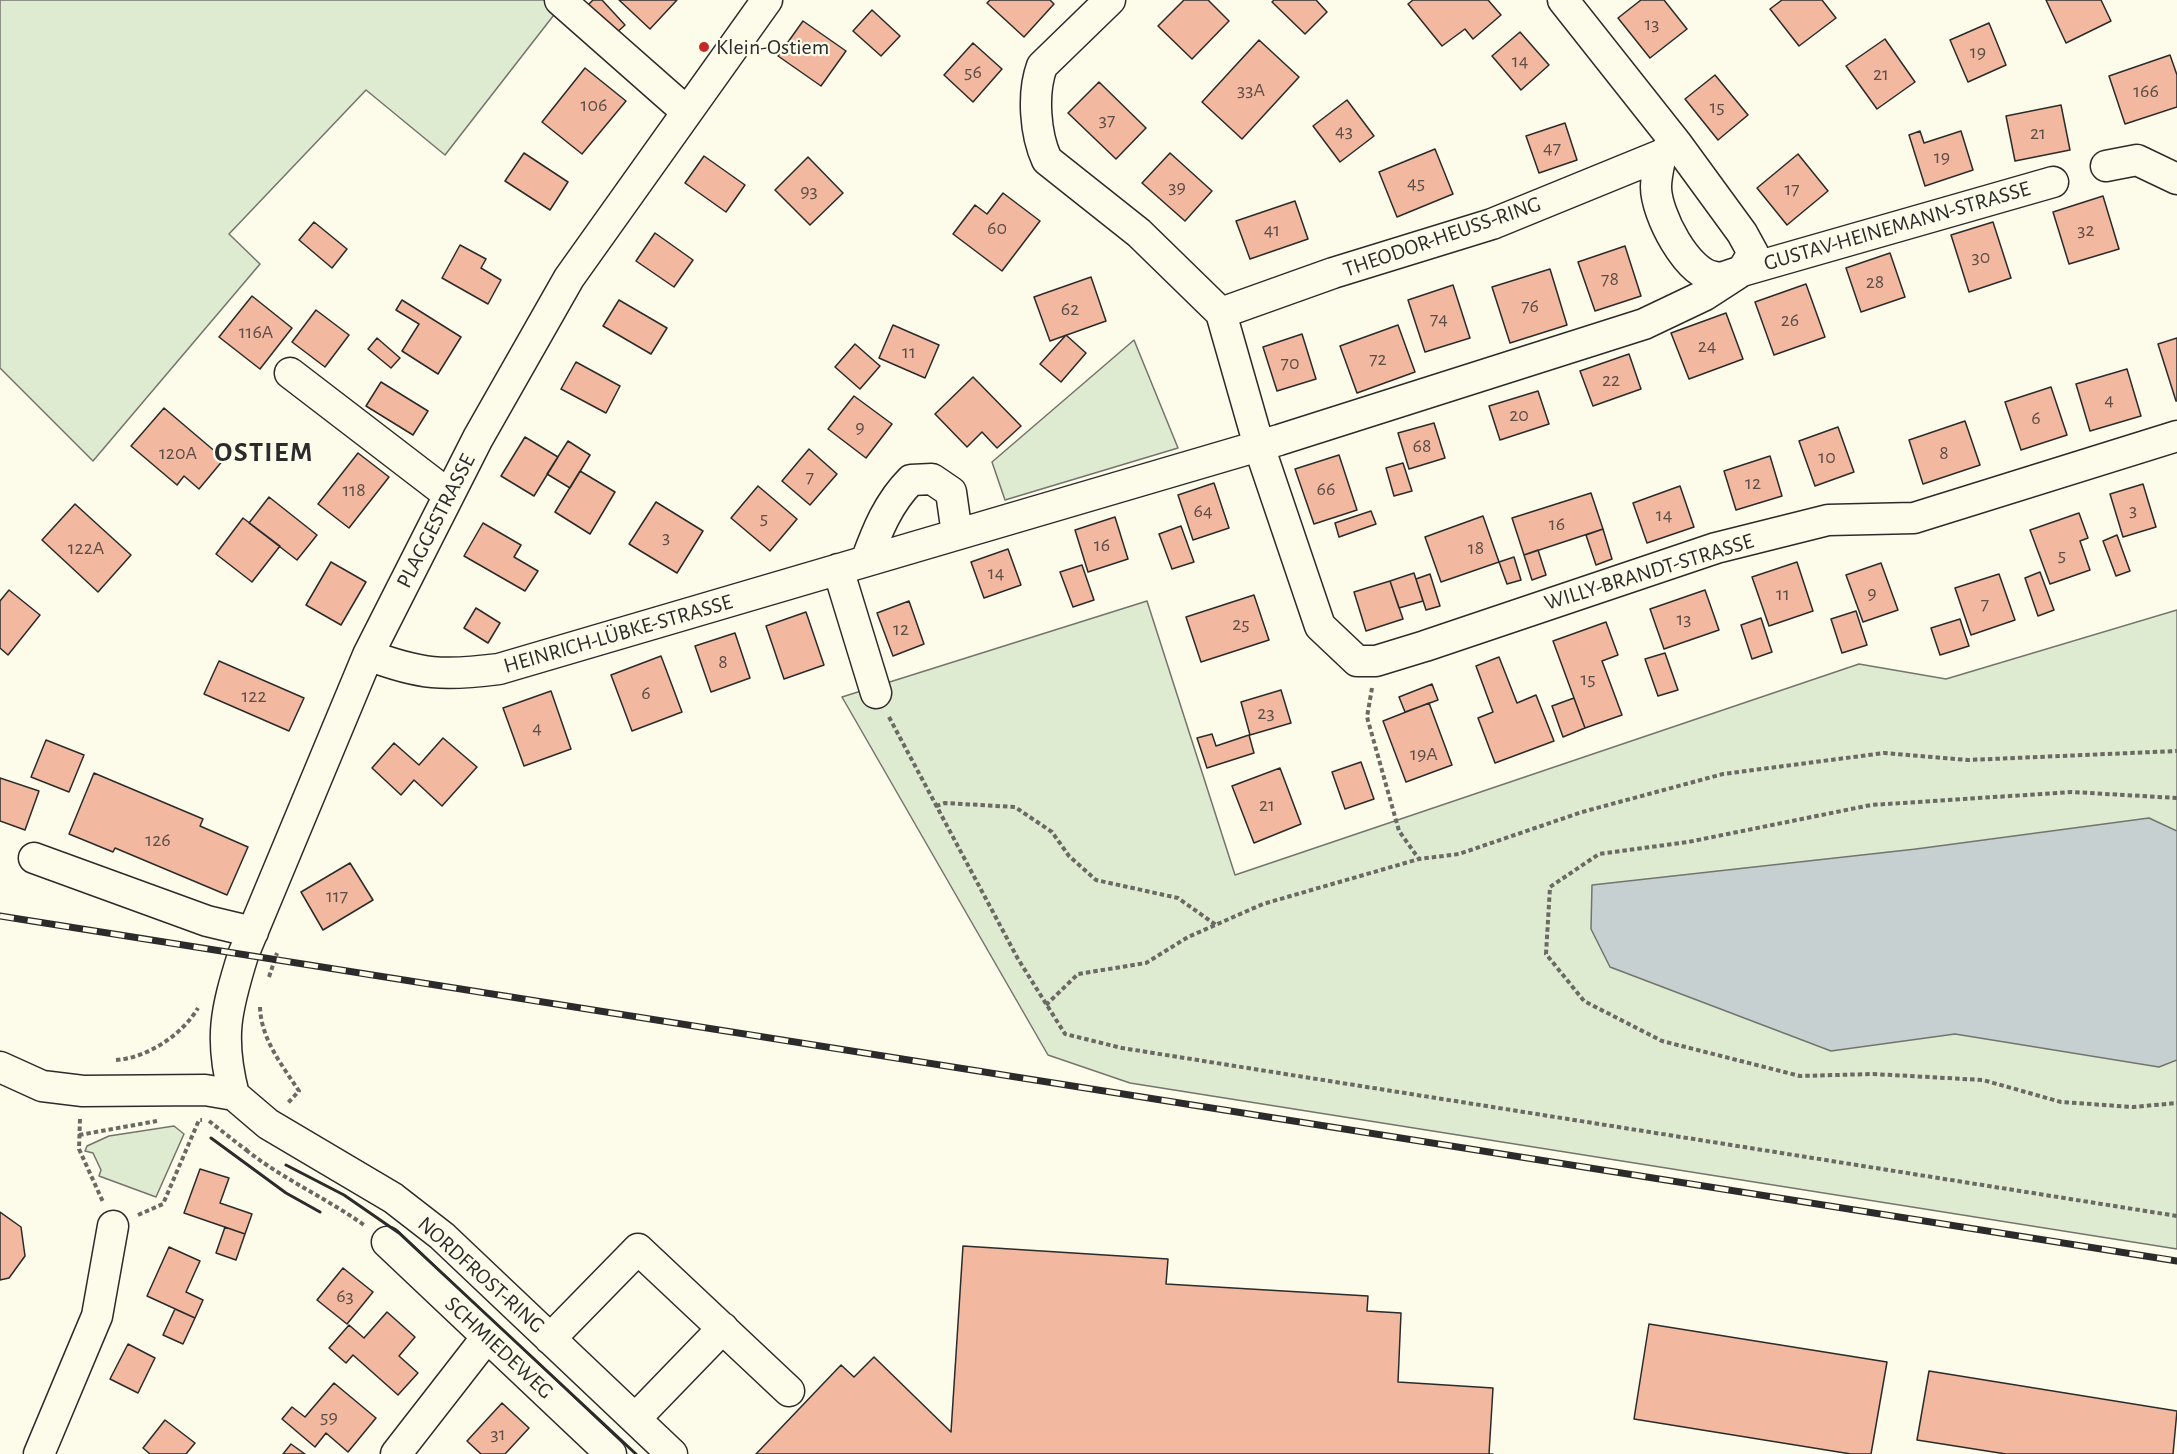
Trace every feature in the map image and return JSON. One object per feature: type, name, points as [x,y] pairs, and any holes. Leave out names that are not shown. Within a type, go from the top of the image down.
[{"type":"street","points":[[560,0],[687,112]]},
{"type":"street","name":"PLAGGESTRASSE","points":[[234,1095],[225,1061],[224,1030],[229,1000],[253,932],[368,655],[478,438],[569,278],[767,0]]},
{"type":"street","points":[[1110,0],[1042,66],[1037,81],[1039,143],[1047,160],[1139,233],[1221,313],[1258,446],[1320,626],[1357,661],[1376,661]]},
{"type":"street","name":"GUSTAV-HEINEMANN-STRASSE","points":[[1563,0],[1669,149],[1742,233],[1753,253],[1742,271]]},
{"type":"street","name":"THEODOR-HEUSS-RING","points":[[1221,313],[1333,273],[1492,224],[1669,149]]},
{"type":"street","name":"GUSTAV-HEINEMANN-STRASSE","points":[[1669,149],[1656,189],[1662,217],[1676,243],[1703,274],[1717,278],[2053,182]]},
{"type":"street","points":[[2106,166],[2137,160],[2177,179]]},
{"type":"street","points":[[1258,446],[1644,324],[1705,296],[1742,271]]},
{"type":"street","points":[[290,373],[449,495]]},
{"type":"street","name":"WILLY-BRANDT-STRASSE","points":[[1376,661],[1716,548],[1828,520],[1914,518],[2177,436]]},
{"type":"street","name":"HEINRICH-LÜBKE-STRASSE","points":[[368,655],[422,673],[460,674],[499,669],[1258,446]]},
{"type":"street","points":[[876,693],[852,565],[896,495],[911,480],[932,479],[951,492],[957,534]]},
{"type":"street","points":[[34,858],[207,921],[253,932]]},
{"type":"street","points":[[0,1067],[42,1086],[83,1091],[205,1090],[234,1095]]},
{"type":"street","name":"NORDFROST-RING","points":[[234,1095],[268,1124],[393,1198],[442,1236],[672,1454]]},
{"type":"street","points":[[39,1454],[97,1316],[113,1226]]},
{"type":"street","name":"SCHMIEDEWEG","points":[[387,1242],[611,1454]]},
{"type":"street","points":[[550,1339],[638,1249],[789,1391]]},
{"type":"street","points":[[635,1419],[723,1328]]},
{"type":"street","points":[[396,1454],[487,1337]]},
{"type":"path","points":[[1376,661],[1367,717],[1399,831],[1419,859]]},
{"type":"path","points":[[876,693],[1046,1005],[1065,1034],[1122,1048],[2177,1216]]},
{"type":"path","points":[[1046,1005],[1078,974],[1146,963],[1188,937],[1263,904],[1419,859],[1459,854],[1582,812],[1735,772],[1884,753],[1968,760],[2177,751]]},
{"type":"path","points":[[2177,798],[2072,792],[1871,805],[1758,829],[1599,855],[1550,887],[1546,954],[1584,1001],[1662,1041],[1800,1076],[1873,1074],[1983,1080],[2061,1102],[2133,1107],[2177,1102]]},
{"type":"path","points":[[936,806],[945,803],[1015,807],[1052,832],[1069,856],[1096,880],[1178,898],[1216,925]]},
{"type":"path","points":[[267,979],[280,944]]},
{"type":"path","points":[[260,997],[261,1021],[271,1047],[299,1091],[268,1124]]},
{"type":"path","points":[[106,1060],[126,1059],[167,1042],[197,1011]]},
{"type":"path","points":[[160,1120],[79,1135],[79,1149],[113,1226],[163,1204],[199,1120]]},
{"type":"path","points":[[190,1120],[212,1122]]},
{"type":"path","points":[[246,1150],[272,1170],[339,1207],[387,1242]]},
{"type":"green space","points":[[0,0],[545,0],[557,11],[445,155],[366,90],[229,234],[260,264],[93,461],[0,368]]},
{"type":"green space","points":[[1134,340],[1178,448],[1005,500],[992,462]]},
{"type":"green space","points":[[1147,601],[1235,875],[1859,664],[1946,679],[2177,610],[2177,1249],[1130,1083],[1048,1055],[842,697]]},
{"type":"green space","points":[[174,1126],[184,1134],[156,1197],[99,1176],[101,1170],[93,1153],[85,1151],[87,1146],[109,1136]]},
{"type":"shaded area","points":[[2149,818],[2177,831],[2177,1060],[2159,1067],[1955,1034],[1831,1051],[1610,967],[1591,929],[1592,885],[1916,849]]},
{"type":"building","points":[[593,0],[602,0],[625,25],[612,37],[585,8]]},
{"type":"building","points":[[619,0],[677,0],[650,29]]},
{"type":"building","points":[[990,0],[1050,0],[1054,4],[1024,37],[987,3]]},
{"type":"building","points":[[1184,0],[1208,0],[1229,21],[1192,59],[1158,26]]},
{"type":"building","points":[[1274,0],[1316,0],[1327,12],[1305,34],[1272,2]]},
{"type":"building","points":[[1413,0],[1488,0],[1501,15],[1473,39],[1465,29],[1442,46],[1408,4]]},
{"type":"building","points":[[1641,0],[1664,0],[1687,29],[1650,58],[1618,18]]},
{"type":"building","points":[[1782,0],[1822,0],[1836,18],[1799,46],[1770,9]]},
{"type":"building","points":[[2046,0],[2101,0],[2111,21],[2066,43]]},
{"type":"building","points":[[872,10],[900,36],[881,56],[853,31]]},
{"type":"building","points":[[803,21],[846,51],[821,86],[778,56]]},
{"type":"building","points":[[1989,23],[2006,65],[1968,82],[1950,40]]},
{"type":"building","points":[[1520,32],[1549,65],[1521,90],[1492,56]]},
{"type":"building","points":[[1885,39],[1915,82],[1877,109],[1846,66]]},
{"type":"building","points":[[1259,40],[1299,77],[1242,139],[1202,102]]},
{"type":"building","points":[[973,43],[1002,69],[973,102],[944,75]]},
{"type":"building","points":[[2170,55],[2177,75],[2177,107],[2125,124],[2109,76]]},
{"type":"building","points":[[585,68],[626,101],[582,154],[542,122]]},
{"type":"building","points":[[1715,75],[1748,115],[1718,140],[1685,99]]},
{"type":"building","points":[[1099,82],[1146,128],[1116,159],[1068,113]]},
{"type":"building","points":[[1347,100],[1374,136],[1340,162],[1313,126]]},
{"type":"building","points":[[2061,105],[2070,150],[2015,161],[2006,116]]},
{"type":"building","points":[[1565,123],[1577,160],[1539,173],[1526,136]]},
{"type":"building","points":[[1920,131],[1924,143],[1961,131],[1973,170],[1925,186],[1909,135]]},
{"type":"building","points":[[1435,149],[1453,194],[1397,217],[1379,172]]},
{"type":"building","points":[[524,153],[568,182],[550,210],[505,181]]},
{"type":"building","points":[[1170,153],[1212,191],[1185,221],[1142,183]]},
{"type":"building","points":[[1798,154],[1828,191],[1787,225],[1757,188]]},
{"type":"building","points":[[704,156],[745,185],[726,212],[685,183]]},
{"type":"building","points":[[808,157],[843,193],[810,225],[775,190]]},
{"type":"building","points":[[1003,193],[1040,221],[1002,271],[953,234],[975,205],[987,214]]},
{"type":"building","points":[[2103,196],[2119,249],[2069,264],[2053,212]]},
{"type":"building","points":[[1295,201],[1308,239],[1250,259],[1236,221]]},
{"type":"building","points":[[314,222],[347,249],[332,268],[299,240]]},
{"type":"building","points":[[1993,222],[2011,278],[1969,292],[1951,235]]},
{"type":"building","points":[[655,233],[693,260],[674,287],[636,261]]},
{"type":"building","points":[[460,245],[486,259],[481,268],[501,280],[488,304],[442,278]]},
{"type":"building","points":[[1625,246],[1641,296],[1595,311],[1578,262]]},
{"type":"building","points":[[1890,253],[1905,297],[1861,312],[1846,268]]},
{"type":"building","points":[[1550,269],[1567,325],[1510,343],[1492,287]]},
{"type":"building","points":[[1091,277],[1106,321],[1050,341],[1034,297]]},
{"type":"building","points":[[1806,284],[1825,337],[1774,355],[1755,302]]},
{"type":"building","points":[[1453,285],[1470,338],[1425,352],[1408,300]]},
{"type":"building","points":[[252,296],[292,328],[260,369],[219,337]]},
{"type":"building","points":[[402,300],[461,337],[438,374],[402,351],[419,324],[396,310]]},
{"type":"building","points":[[619,300],[667,328],[651,354],[603,326]]},
{"type":"building","points":[[316,310],[349,335],[325,367],[292,342]]},
{"type":"building","points":[[1726,313],[1743,359],[1689,379],[1671,333]]},
{"type":"building","points":[[893,325],[939,345],[925,378],[879,358]]},
{"type":"building","points":[[1398,325],[1415,372],[1357,393],[1340,346]]},
{"type":"building","points":[[1302,334],[1316,379],[1277,391],[1263,347]]},
{"type":"building","points":[[1066,335],[1086,353],[1061,382],[1040,364]]},
{"type":"building","points":[[377,338],[400,358],[391,368],[368,349]]},
{"type":"building","points":[[2177,338],[2177,401],[2176,401],[2158,344]]},
{"type":"building","points":[[855,344],[880,366],[860,389],[835,367]]},
{"type":"building","points":[[1629,354],[1641,389],[1593,406],[1580,371]]},
{"type":"building","points":[[576,362],[620,386],[606,413],[561,389]]},
{"type":"building","points":[[2127,369],[2141,416],[2090,431],[2076,384]]},
{"type":"building","points":[[973,377],[1021,426],[997,448],[982,432],[967,447],[935,414]]},
{"type":"building","points":[[381,382],[428,411],[413,435],[366,406]]},
{"type":"building","points":[[2051,387],[2067,435],[2021,450],[2005,402]]},
{"type":"building","points":[[1538,391],[1549,424],[1500,440],[1489,406]]},
{"type":"building","points":[[854,396],[892,424],[866,458],[828,429]]},
{"type":"building","points":[[164,408],[224,459],[199,489],[184,476],[177,485],[131,446]]},
{"type":"building","points":[[1965,421],[1980,465],[1923,484],[1909,440]]},
{"type":"building","points":[[1434,423],[1445,458],[1409,469],[1398,433]]},
{"type":"building","points":[[1838,427],[1854,472],[1815,486],[1799,441]]},
{"type":"building","points":[[525,437],[558,457],[534,496],[501,476]]},
{"type":"building","points":[[568,441],[590,455],[570,488],[547,474]]},
{"type":"building","points":[[809,449],[837,474],[810,505],[782,481]]},
{"type":"building","points":[[358,453],[389,477],[349,528],[318,504]]},
{"type":"building","points":[[1339,455],[1357,510],[1314,524],[1295,469]]},
{"type":"building","points":[[1770,456],[1782,496],[1736,510],[1724,471]]},
{"type":"building","points":[[1403,463],[1412,491],[1394,496],[1386,468]]},
{"type":"building","points":[[580,471],[615,492],[590,534],[555,512]]},
{"type":"building","points":[[1214,483],[1229,528],[1193,540],[1178,495]]},
{"type":"building","points":[[2143,484],[2156,527],[2123,537],[2110,494]]},
{"type":"building","points":[[758,486],[797,519],[770,551],[731,518]]},
{"type":"building","points":[[1680,486],[1694,527],[1647,543],[1633,503]]},
{"type":"building","points":[[1591,493],[1603,529],[1524,555],[1512,518]]},
{"type":"building","points":[[269,497],[317,535],[297,560],[249,523]]},
{"type":"building","points":[[656,502],[703,531],[677,573],[629,544]]},
{"type":"building","points":[[75,504],[131,555],[98,592],[42,540]]},
{"type":"building","points":[[1371,511],[1376,524],[1339,537],[1335,523]]},
{"type":"building","points":[[2079,513],[2088,538],[2080,541],[2090,570],[2050,584],[2030,530]]},
{"type":"building","points":[[1483,516],[1499,562],[1441,582],[1425,537]]},
{"type":"building","points":[[1115,517],[1128,559],[1088,572],[1075,530]]},
{"type":"building","points":[[243,518],[280,546],[252,582],[216,554]]},
{"type":"building","points":[[483,523],[521,545],[514,557],[538,571],[525,591],[464,556]]},
{"type":"building","points":[[1181,526],[1194,562],[1172,569],[1159,534]]},
{"type":"building","points":[[1603,529],[1612,559],[1596,565],[1586,535]]},
{"type":"building","points":[[2117,535],[2130,571],[2116,576],[2103,541]]},
{"type":"building","points":[[1008,549],[1021,585],[984,598],[971,562]]},
{"type":"building","points":[[1538,550],[1546,575],[1532,580],[1524,555]]},
{"type":"building","points":[[1514,557],[1521,580],[1507,584],[1499,562]]},
{"type":"building","points":[[331,562],[366,582],[341,625],[306,605]]},
{"type":"building","points":[[1797,562],[1813,611],[1769,626],[1752,577]]},
{"type":"building","points":[[1881,563],[1898,610],[1863,622],[1846,575]]},
{"type":"building","points":[[1082,565],[1094,600],[1073,607],[1060,572]]},
{"type":"building","points":[[2040,572],[2054,610],[2038,616],[2025,578]]},
{"type":"building","points":[[1414,573],[1423,601],[1399,608],[1390,581]]},
{"type":"building","points":[[1430,574],[1440,606],[1426,610],[1416,579]]},
{"type":"building","points":[[1999,574],[2015,620],[1971,635],[1955,588]]},
{"type":"building","points":[[1390,581],[1403,619],[1366,631],[1354,592]]},
{"type":"building","points":[[9,590],[40,615],[8,655],[0,648],[0,601]]},
{"type":"building","points":[[1705,590],[1719,630],[1664,649],[1650,609]]},
{"type":"building","points":[[1254,595],[1269,640],[1201,662],[1186,617]]},
{"type":"building","points":[[909,601],[924,644],[893,656],[877,613]]},
{"type":"building","points":[[476,608],[500,623],[488,643],[464,628]]},
{"type":"building","points":[[1856,611],[1867,645],[1842,653],[1831,619]]},
{"type":"building","points":[[806,612],[824,665],[784,679],[766,626]]},
{"type":"building","points":[[1761,618],[1772,652],[1752,659],[1741,625]]},
{"type":"building","points":[[1960,619],[1969,646],[1940,655],[1931,628]]},
{"type":"building","points":[[1606,622],[1618,655],[1602,661],[1622,715],[1585,728],[1553,641]]},
{"type":"building","points":[[735,633],[750,678],[711,692],[695,646]]},
{"type":"building","points":[[1665,653],[1678,690],[1658,696],[1645,659]]},
{"type":"building","points":[[661,656],[682,712],[632,731],[611,675]]},
{"type":"building","points":[[1499,657],[1517,703],[1536,695],[1554,741],[1495,763],[1478,718],[1493,712],[1476,666]]},
{"type":"building","points":[[219,661],[304,698],[289,731],[204,694]]},
{"type":"building","points":[[1432,684],[1438,700],[1405,712],[1399,697]]},
{"type":"building","points":[[1281,690],[1291,723],[1250,735],[1241,702]]},
{"type":"building","points":[[551,691],[571,749],[524,766],[503,708]]},
{"type":"building","points":[[1574,698],[1585,728],[1563,737],[1552,706]]},
{"type":"building","points":[[1429,703],[1452,765],[1406,782],[1383,721]]},
{"type":"building","points":[[1212,734],[1216,746],[1249,735],[1254,753],[1207,768],[1197,738]]},
{"type":"building","points":[[443,738],[477,767],[442,806],[414,780],[401,795],[372,768],[394,743],[419,765]]},
{"type":"building","points":[[46,740],[84,755],[69,792],[31,777]]},
{"type":"building","points":[[1361,762],[1374,799],[1345,809],[1332,772]]},
{"type":"building","points":[[1280,768],[1301,824],[1254,843],[1232,786]]},
{"type":"building","points":[[94,773],[203,819],[200,826],[248,847],[227,895],[115,848],[113,852],[69,834]]},
{"type":"building","points":[[0,778],[39,791],[25,830],[0,821]]},
{"type":"building","points":[[350,863],[373,900],[323,930],[301,892]]},
{"type":"building","points":[[200,1169],[229,1178],[220,1203],[252,1214],[245,1234],[184,1213]]},
{"type":"building","points":[[0,1212],[21,1227],[25,1256],[9,1278],[0,1280]]},
{"type":"building","points":[[225,1227],[245,1234],[236,1260],[216,1253]]},
{"type":"building","points":[[963,1246],[1168,1259],[1166,1284],[1368,1296],[1367,1311],[1401,1313],[1398,1382],[1493,1388],[1489,1454],[756,1454],[841,1365],[854,1377],[874,1357],[951,1432]]},
{"type":"building","points":[[169,1247],[200,1261],[186,1292],[203,1300],[195,1318],[147,1296]]},
{"type":"building","points":[[343,1268],[373,1292],[347,1324],[317,1300]]},
{"type":"building","points":[[175,1309],[195,1318],[183,1344],[163,1335]]},
{"type":"building","points":[[387,1312],[415,1337],[399,1356],[418,1373],[398,1395],[353,1355],[346,1363],[329,1348],[349,1325],[364,1338]]},
{"type":"building","points":[[1649,1324],[1887,1362],[1871,1454],[1851,1454],[1634,1419]]},
{"type":"building","points":[[128,1344],[155,1358],[138,1393],[110,1379]]},
{"type":"building","points":[[1929,1371],[2177,1411],[2173,1454],[2006,1454],[1917,1440]]},
{"type":"building","points":[[334,1383],[376,1418],[348,1452],[326,1433],[315,1447],[282,1419],[292,1407],[305,1417]]},
{"type":"building","points":[[502,1403],[529,1428],[505,1454],[481,1454],[467,1441]]},
{"type":"building","points":[[165,1420],[195,1443],[186,1454],[150,1454],[143,1448]]},
{"type":"building","points":[[291,1444],[305,1454],[283,1454]]},
{"type":"railway","points":[[0,916],[2177,1261]]},
{"type":"wall","points":[[211,1138],[286,1193],[320,1212]]},
{"type":"wall","points":[[286,1165],[344,1195],[399,1233],[636,1454]]},
{"type":"place","name":"Klein-Ostiem","points":[[704,47]]},
{"type":"district","name":"OSTIEM","points":[[264,453]]}]
